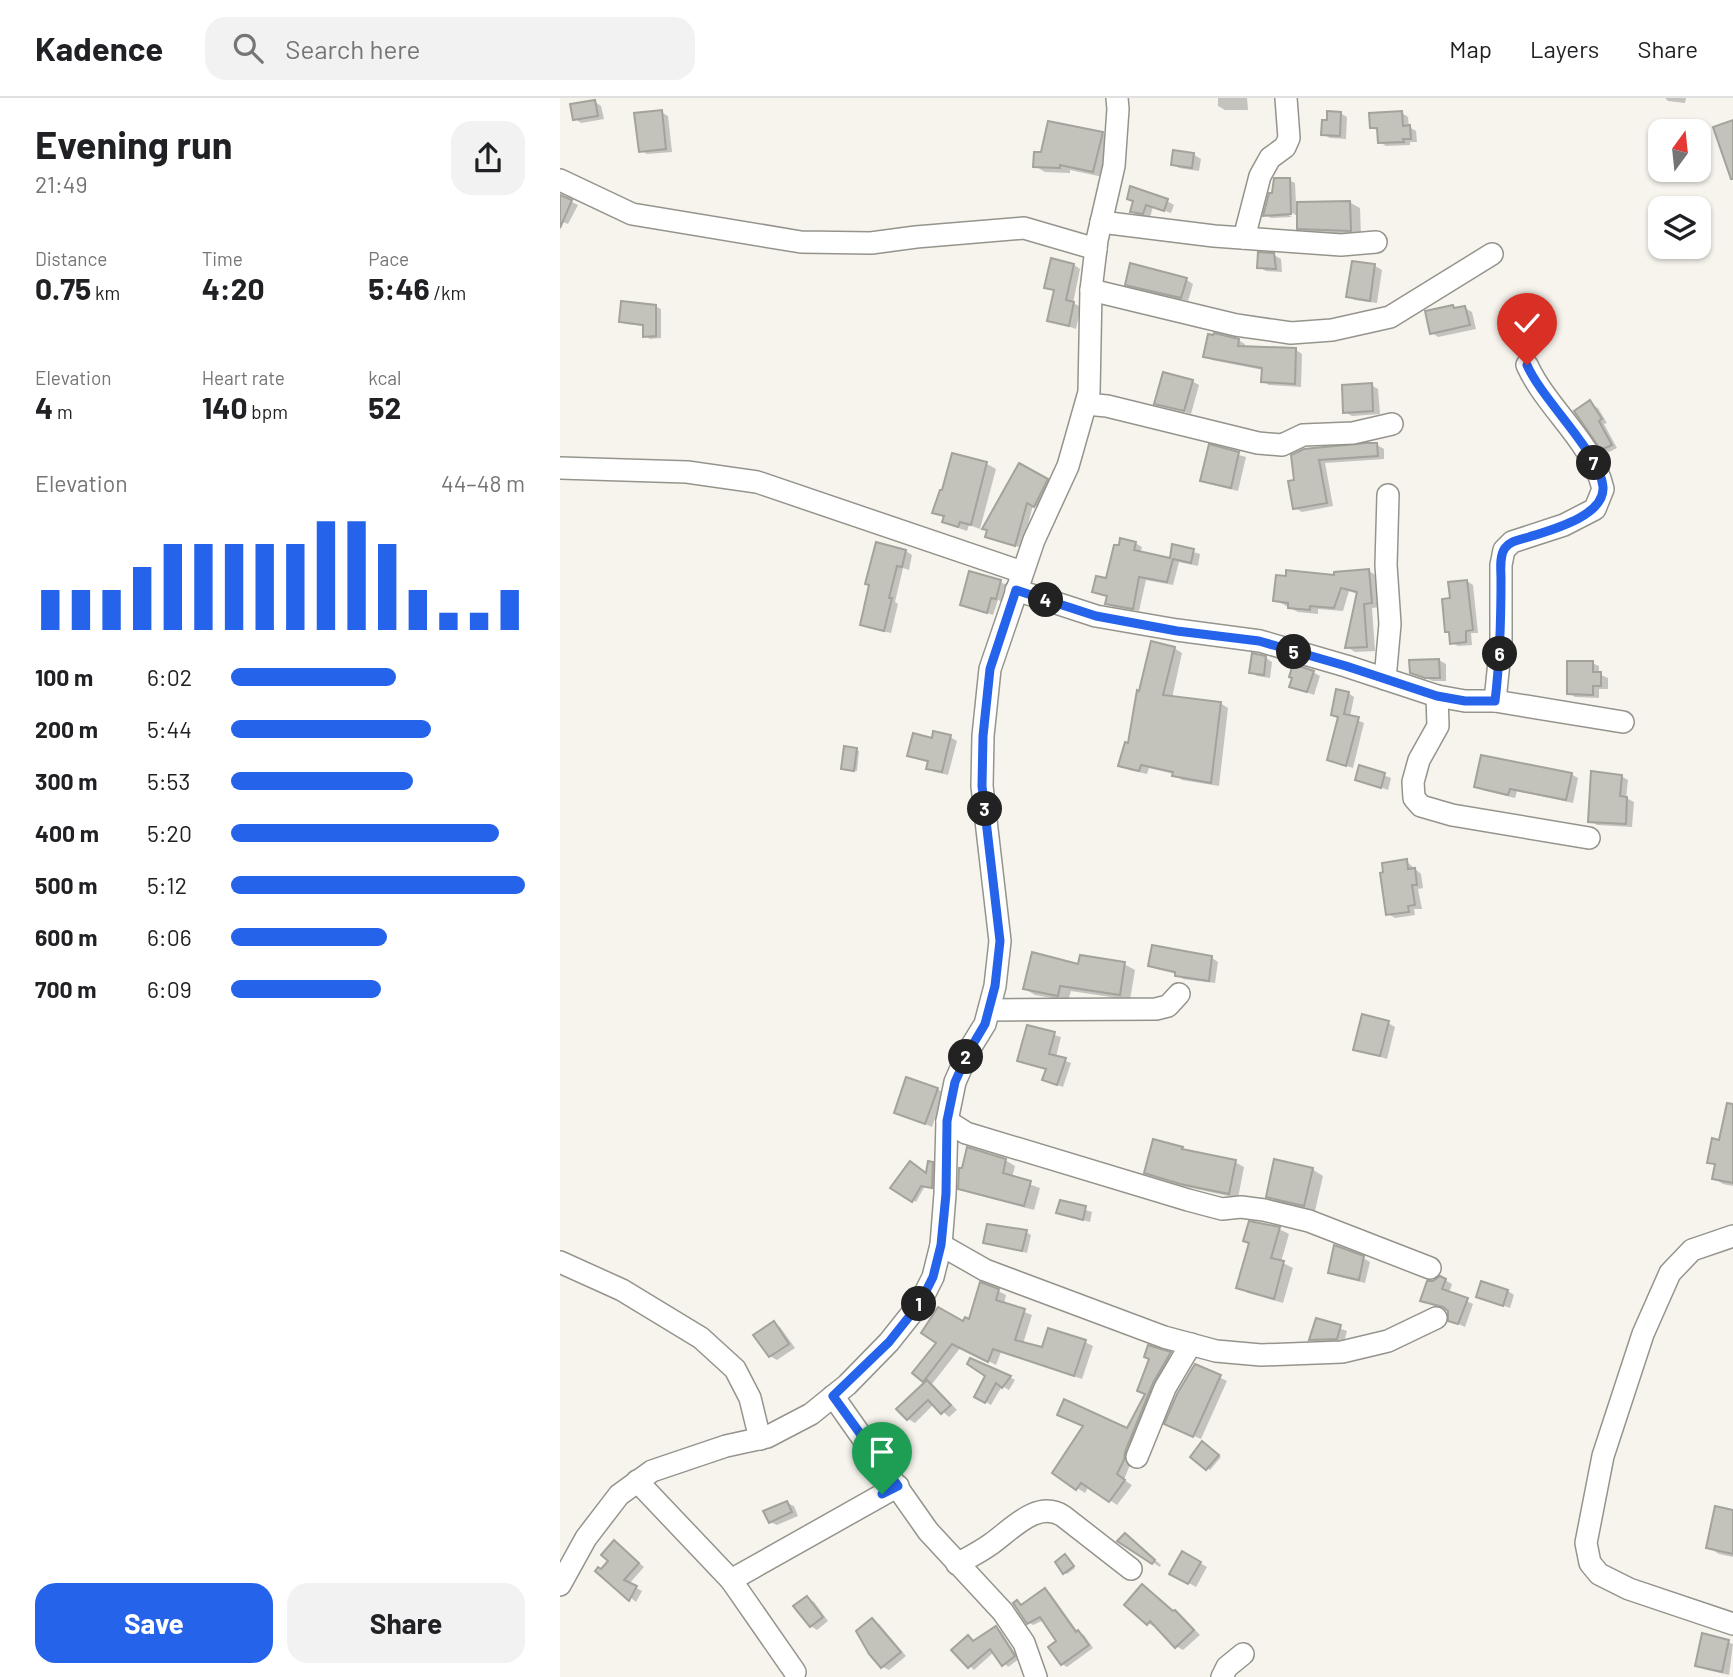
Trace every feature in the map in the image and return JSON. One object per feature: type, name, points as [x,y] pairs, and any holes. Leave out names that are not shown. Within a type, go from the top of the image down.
[{"type":"street","points":[[560,1585],[586,1538],[619,1495],[652,1471],[726,1446],[767,1437],[811,1414],[889,1342],[920,1303],[933,1277],[941,1245],[946,1194],[947,1121],[955,1082],[985,1024],[995,986],[1000,941],[982,786],[983,736],[990,669],[1034,540],[1068,466],[1089,392],[1091,290],[1096,248],[1114,166],[1117,98]]},
{"type":"street","points":[[1244,238],[1260,176],[1270,158],[1285,147],[1289,138],[1286,98]]},
{"type":"street","points":[[560,180],[632,214],[801,242],[871,243],[1024,228],[1096,248]]},
{"type":"street","points":[[1101,222],[1244,238],[1341,245],[1376,242]]},
{"type":"street","points":[[1091,290],[1236,325],[1290,333],[1332,330],[1390,317],[1492,254]]},
{"type":"street","points":[[1495,701],[1501,642],[1500,565],[1504,550],[1512,541],[1564,525],[1587,513],[1598,503],[1603,489],[1593,461],[1534,381],[1527,365]]},
{"type":"street","points":[[1086,404],[1107,406],[1258,443],[1282,445],[1303,435],[1353,433],[1392,424]]},
{"type":"street","points":[[560,468],[687,472],[758,482],[1019,581],[1096,616],[1177,631],[1259,641],[1437,696],[1465,701],[1495,701],[1623,722]]},
{"type":"street","points":[[1385,679],[1390,624],[1386,565],[1388,495]]},
{"type":"street","points":[[1437,696],[1438,726],[1419,760],[1413,782],[1414,798],[1421,806],[1452,815],[1589,838]]},
{"type":"street","points":[[989,1010],[1156,1009],[1168,1006],[1179,994]]},
{"type":"street","points":[[947,1121],[966,1133],[1188,1200],[1222,1209],[1241,1207],[1264,1210],[1309,1221],[1430,1268]]},
{"type":"street","points":[[1733,1236],[1692,1250],[1670,1273],[1643,1334],[1603,1456],[1586,1543],[1590,1563],[1599,1574],[1629,1589],[1733,1624]]},
{"type":"street","points":[[941,1245],[985,1270],[1164,1337],[1216,1350],[1261,1356],[1342,1352],[1388,1341],[1436,1318]]},
{"type":"street","points":[[560,1262],[622,1290],[701,1338],[735,1368],[750,1398],[760,1439]]},
{"type":"street","points":[[1137,1457],[1165,1388],[1191,1344]]},
{"type":"street","points":[[833,1396],[928,1531],[1003,1612],[1024,1643],[1037,1677]]},
{"type":"street","points":[[637,1481],[731,1580],[795,1672]]},
{"type":"street","points":[[731,1580],[898,1486]]},
{"type":"street","points":[[957,1564],[1026,1518],[1044,1511],[1063,1516],[1130,1569]]},
{"type":"street","points":[[1222,1677],[1227,1667],[1243,1654]]},
{"type":"building","points":[[595,100],[598,116],[573,120],[570,104]]},
{"type":"building","points":[[662,110],[666,149],[639,152],[634,113]]},
{"type":"building","points":[[1327,111],[1341,112],[1340,136],[1321,135],[1322,120],[1327,120]]},
{"type":"building","points":[[1402,111],[1403,126],[1410,125],[1411,139],[1403,139],[1404,142],[1378,143],[1377,128],[1370,128],[1369,113]]},
{"type":"building","points":[[1733,120],[1733,179],[1731,179],[1713,127]]},
{"type":"building","points":[[1048,121],[1103,132],[1093,172],[1060,165],[1060,168],[1033,167],[1034,152],[1041,152]]},
{"type":"building","points":[[1173,150],[1194,153],[1192,168],[1171,165]]},
{"type":"building","points":[[1274,178],[1290,178],[1291,214],[1263,216],[1269,193],[1272,193]]},
{"type":"building","points":[[1130,186],[1168,199],[1164,211],[1146,205],[1143,214],[1130,212],[1133,201],[1127,199]]},
{"type":"building","points":[[560,195],[572,200],[560,228]]},
{"type":"building","points":[[1350,201],[1351,231],[1297,229],[1297,202]]},
{"type":"building","points":[[1258,252],[1274,253],[1276,269],[1257,268]]},
{"type":"building","points":[[1051,258],[1074,264],[1066,300],[1074,302],[1069,326],[1047,321],[1054,290],[1044,288]]},
{"type":"building","points":[[1352,261],[1375,264],[1370,301],[1346,297]]},
{"type":"building","points":[[1130,263],[1187,278],[1181,298],[1125,285]]},
{"type":"building","points":[[621,301],[656,305],[656,336],[643,337],[643,325],[619,322]]},
{"type":"building","points":[[1453,305],[1454,308],[1465,306],[1470,325],[1430,334],[1425,311]]},
{"type":"building","points":[[1208,334],[1239,339],[1238,346],[1296,348],[1295,384],[1261,382],[1262,368],[1203,357]]},
{"type":"building","points":[[1163,372],[1193,380],[1184,411],[1154,404]]},
{"type":"building","points":[[1372,383],[1373,411],[1343,413],[1342,385]]},
{"type":"building","points":[[1590,400],[1602,419],[1599,421],[1612,445],[1601,450],[1574,411]]},
{"type":"building","points":[[1377,443],[1378,456],[1319,460],[1327,503],[1293,509],[1288,481],[1294,480],[1291,455],[1304,449]]},
{"type":"building","points":[[1209,444],[1239,452],[1231,488],[1200,481]]},
{"type":"building","points":[[952,453],[987,462],[971,525],[960,522],[958,527],[942,522],[944,516],[932,513],[942,490]]},
{"type":"building","points":[[1019,463],[1048,479],[1034,507],[1027,503],[1015,546],[985,537],[987,530],[982,529]]},
{"type":"building","points":[[1120,538],[1136,542],[1134,550],[1170,558],[1172,544],[1194,549],[1191,563],[1173,559],[1167,582],[1139,577],[1133,609],[1105,604],[1107,596],[1092,592],[1096,576],[1106,578],[1114,545],[1119,545]]},
{"type":"building","points":[[876,542],[906,550],[902,567],[897,566],[884,631],[860,625],[869,585],[865,584]]},
{"type":"building","points":[[1369,569],[1372,603],[1364,604],[1367,647],[1345,648],[1357,592],[1341,588],[1334,608],[1288,608],[1288,603],[1273,601],[1276,575],[1286,576],[1286,570],[1334,575],[1334,572]]},
{"type":"building","points":[[969,571],[1001,580],[996,599],[991,598],[987,613],[960,605]]},
{"type":"building","points":[[1467,580],[1473,630],[1466,631],[1466,642],[1450,644],[1449,632],[1445,632],[1442,599],[1450,598],[1448,582]]},
{"type":"building","points":[[1151,641],[1175,647],[1163,695],[1221,702],[1211,783],[1172,776],[1173,772],[1141,765],[1139,771],[1118,766],[1125,742],[1128,743],[1137,690],[1139,691]]},
{"type":"building","points":[[1252,653],[1266,656],[1264,675],[1249,673]]},
{"type":"building","points":[[1439,659],[1440,678],[1425,678],[1410,673],[1409,660]]},
{"type":"building","points":[[1567,661],[1593,661],[1593,672],[1601,672],[1601,686],[1593,686],[1593,695],[1567,694]]},
{"type":"building","points":[[1293,664],[1314,671],[1307,692],[1289,687]]},
{"type":"building","points":[[1336,689],[1349,692],[1344,714],[1359,717],[1346,766],[1327,760],[1338,717],[1331,715]]},
{"type":"building","points":[[933,731],[951,735],[942,772],[926,769],[928,761],[907,756],[913,733],[932,738]]},
{"type":"building","points":[[844,746],[857,748],[854,771],[841,769]]},
{"type":"building","points":[[1481,755],[1572,773],[1566,800],[1510,789],[1508,795],[1474,787]]},
{"type":"building","points":[[1359,765],[1385,773],[1381,788],[1355,780]]},
{"type":"building","points":[[1591,771],[1622,775],[1620,796],[1627,797],[1626,824],[1588,822]]},
{"type":"building","points":[[1407,859],[1408,869],[1415,868],[1417,885],[1412,885],[1415,905],[1408,906],[1409,912],[1386,915],[1380,873],[1383,872],[1382,863]]},
{"type":"building","points":[[1152,945],[1212,956],[1209,981],[1175,976],[1175,972],[1148,966]]},
{"type":"building","points":[[1032,952],[1078,964],[1080,955],[1125,962],[1120,995],[1060,986],[1058,996],[1023,989]]},
{"type":"building","points":[[1362,1014],[1389,1021],[1380,1056],[1353,1050]]},
{"type":"building","points":[[1027,1025],[1055,1032],[1049,1054],[1066,1058],[1057,1085],[1042,1080],[1046,1069],[1017,1061]]},
{"type":"building","points":[[906,1077],[938,1088],[925,1124],[894,1113]]},
{"type":"building","points":[[1727,1103],[1733,1104],[1733,1183],[1712,1179],[1715,1164],[1707,1163],[1712,1138],[1719,1140]]},
{"type":"building","points":[[1153,1139],[1183,1147],[1182,1149],[1236,1160],[1229,1194],[1144,1173]]},
{"type":"building","points":[[967,1147],[1006,1159],[1003,1173],[1031,1181],[1024,1206],[958,1189],[959,1168],[962,1168]]},
{"type":"building","points":[[1274,1159],[1313,1168],[1304,1206],[1266,1197]]},
{"type":"building","points":[[910,1161],[926,1173],[928,1161],[933,1162],[932,1188],[921,1186],[912,1202],[890,1188]]},
{"type":"building","points":[[1060,1200],[1086,1206],[1083,1220],[1056,1213]]},
{"type":"building","points":[[1249,1221],[1280,1227],[1271,1258],[1284,1261],[1274,1299],[1236,1288],[1249,1243],[1243,1241]]},
{"type":"building","points":[[987,1224],[1027,1230],[1022,1251],[983,1243]]},
{"type":"building","points":[[1334,1245],[1364,1256],[1359,1280],[1328,1273]]},
{"type":"building","points":[[1440,1276],[1446,1279],[1442,1289],[1468,1298],[1458,1324],[1448,1321],[1448,1311],[1443,1307],[1420,1301],[1427,1281],[1433,1281]]},
{"type":"building","points":[[1481,1281],[1508,1290],[1503,1306],[1476,1297]]},
{"type":"building","points":[[980,1282],[999,1289],[996,1300],[1025,1309],[1015,1340],[1042,1347],[1048,1328],[1086,1340],[1074,1376],[993,1349],[988,1362],[952,1344],[923,1382],[912,1373],[936,1343],[921,1333],[938,1307],[963,1321],[965,1317],[969,1319]]},
{"type":"building","points":[[1316,1318],[1341,1325],[1337,1339],[1309,1340]]},
{"type":"building","points":[[774,1321],[789,1344],[769,1357],[753,1335]]},
{"type":"building","points":[[1148,1345],[1171,1352],[1153,1383],[1117,1474],[1125,1480],[1109,1502],[1081,1483],[1076,1490],[1052,1473],[1083,1426],[1057,1415],[1064,1399],[1127,1428],[1145,1394],[1137,1391],[1149,1359],[1144,1357]]},
{"type":"building","points":[[970,1358],[1011,1376],[1002,1388],[996,1383],[985,1403],[974,1397],[985,1376],[967,1364]]},
{"type":"building","points":[[1195,1364],[1221,1375],[1193,1437],[1164,1424],[1177,1394]]},
{"type":"building","points":[[927,1380],[951,1405],[941,1414],[928,1400],[907,1420],[896,1409]]},
{"type":"building","points":[[1202,1441],[1219,1455],[1206,1470],[1190,1457]]},
{"type":"building","points":[[787,1501],[792,1512],[769,1523],[763,1511]]},
{"type":"building","points":[[1715,1506],[1733,1510],[1733,1554],[1706,1548]]},
{"type":"building","points":[[1125,1533],[1155,1560],[1152,1564],[1117,1541]]},
{"type":"building","points":[[614,1540],[639,1563],[624,1580],[637,1586],[629,1601],[595,1571],[608,1561],[601,1555]]},
{"type":"building","points":[[1182,1551],[1201,1562],[1188,1584],[1169,1574]]},
{"type":"building","points":[[1065,1554],[1074,1566],[1063,1574],[1055,1562]]},
{"type":"building","points":[[1142,1584],[1175,1610],[1194,1630],[1175,1648],[1150,1621],[1147,1625],[1124,1605]]},
{"type":"building","points":[[1045,1588],[1076,1632],[1078,1630],[1089,1645],[1061,1665],[1048,1647],[1056,1641],[1040,1617],[1027,1624],[1013,1603],[1017,1600],[1021,1605]]},
{"type":"building","points":[[807,1596],[823,1617],[810,1627],[793,1606]]},
{"type":"building","points":[[872,1618],[901,1652],[881,1668],[869,1654],[856,1631]]},
{"type":"building","points":[[996,1626],[1015,1656],[1002,1666],[990,1649],[968,1668],[951,1650],[968,1635],[973,1641]]},
{"type":"building","points":[[1702,1633],[1729,1640],[1722,1672],[1695,1666]]},
{"type":"route","points":[[882,1494],[898,1486],[833,1396],[889,1342],[920,1303],[933,1277],[941,1245],[946,1194],[947,1121],[955,1082],[985,1024],[995,986],[1000,941],[982,786],[983,736],[990,669],[1016,590],[1096,616],[1177,631],[1259,641],[1437,696],[1465,701],[1495,701],[1502,622],[1500,565],[1504,550],[1512,541],[1564,525],[1595,509],[1603,489],[1593,461],[1534,381],[1527,365]]}]
